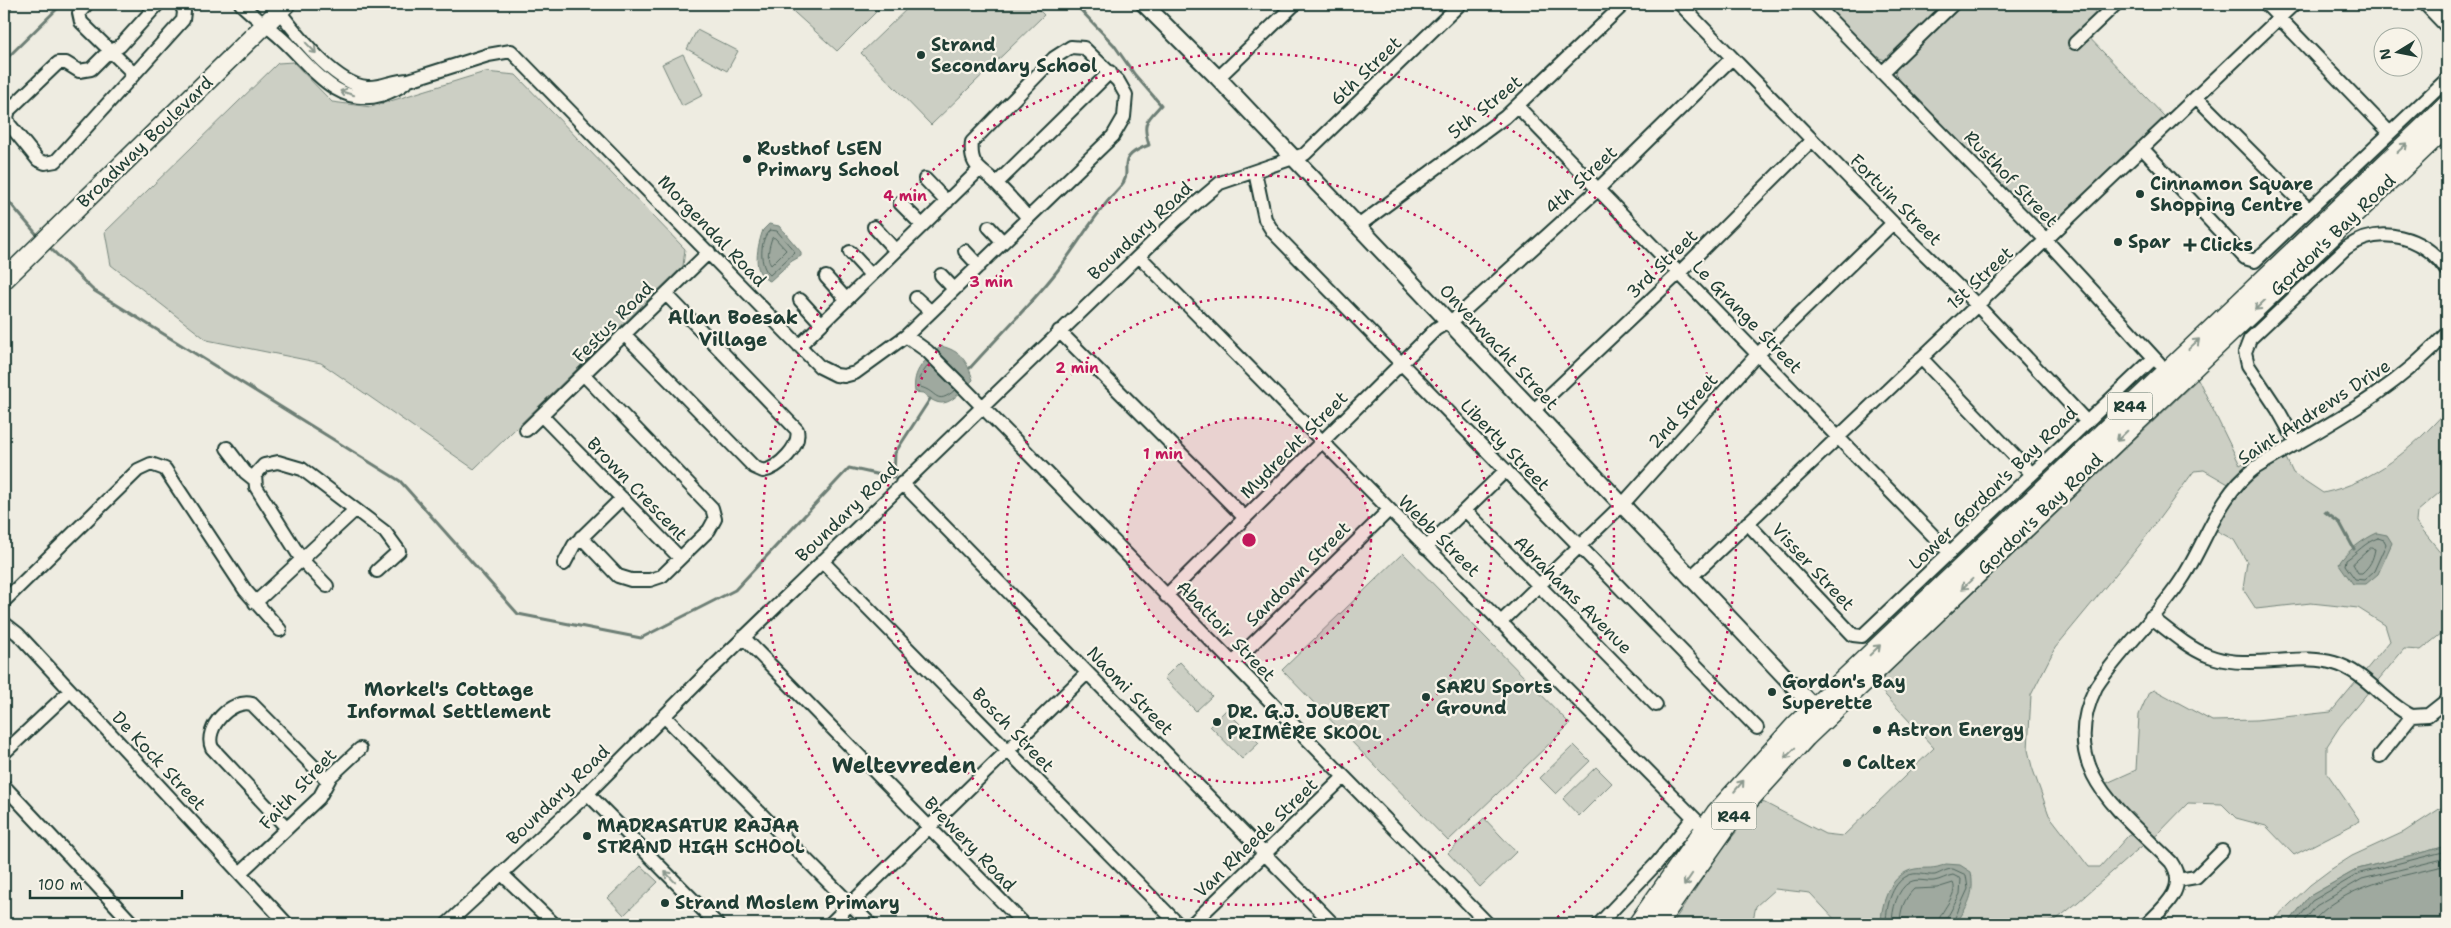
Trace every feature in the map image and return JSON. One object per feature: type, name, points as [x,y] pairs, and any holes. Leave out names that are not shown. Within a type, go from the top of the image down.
[{"type":"main road","name":"Broadway Boulevard","points":[[4,280],[265,26],[279,6]]},
{"type":"main road","name":"Gordon's Bay Road","points":[[1638,924],[1704,829],[1759,763],[1819,713],[1940,598],[2166,371],[2447,105]]},
{"type":"main road","name":"Gordon's Bay Road","points":[[2166,371],[2447,126]]},
{"type":"main road","name":"Gordon's Bay Road","points":[[1658,924],[1704,829],[1764,781],[1819,713]]},
{"type":"street","points":[[158,4],[120,46],[87,71],[79,71],[66,63],[58,63],[9,110],[7,117],[9,124],[38,160],[45,163],[56,161],[183,20],[184,12],[181,4]]},
{"type":"street","name":"Morgendal Road","points":[[241,4],[282,39],[324,81],[340,92],[354,96],[376,96],[400,88],[409,80]]},
{"type":"street","name":"Onverwacht Street","points":[[1144,4],[1218,78],[1819,713]]},
{"type":"street","points":[[1218,78],[1295,4]]},
{"type":"street","name":"6th Street","points":[[1293,158],[1305,154],[1460,4]]},
{"type":"street","name":"5th Street","points":[[1358,226],[1518,107],[1624,4]]},
{"type":"street","name":"Fortuin Street","points":[[1680,4],[1893,223],[1977,305],[2087,422]]},
{"type":"street","name":"Rusthof Street","points":[[1815,4],[2046,240],[2166,371]]},
{"type":"street","points":[[1882,72],[1953,4]]},
{"type":"street","points":[[2075,43],[2116,4]]},
{"type":"street","points":[[2266,4],[2390,133]]},
{"type":"street","name":"1st Street","points":[[1691,577],[2294,4]]},
{"type":"street","points":[[2425,4],[2447,27]]},
{"type":"street","points":[[84,5],[79,13],[81,22],[134,74]]},
{"type":"street","name":"Morgendal Road","points":[[279,6],[318,55],[347,81],[368,87],[409,80],[488,55],[511,51],[799,346],[828,372],[844,376],[864,368],[906,336],[1113,136],[1121,125],[1126,111],[1126,95],[1123,87],[1084,48],[1071,47],[1063,51],[974,137],[971,156],[979,170]]},
{"type":"street","name":"4th Street","points":[[1448,322],[1458,316],[1598,189],[1732,58]]},
{"type":"street","points":[[997,183],[1110,72]]},
{"type":"street","points":[[2142,148],[2245,258],[2252,261],[2259,258],[2447,79]]},
{"type":"street","points":[[2196,97],[2309,210]]},
{"type":"street","name":"Le Grange Street","points":[[1518,107],[1839,436],[1950,553]]},
{"type":"street","name":"3rd Street","points":[[1534,411],[1679,272],[1812,140]]},
{"type":"street","name":"Boundary Road","points":[[447,924],[588,793],[743,637],[1059,331],[1209,190],[1232,177],[1255,172],[1293,158]]},
{"type":"street","points":[[799,346],[979,170],[997,183],[1028,218]]},
{"type":"street","name":"Liberty Street","points":[[1255,172],[1265,220],[1273,232],[1757,728]]},
{"type":"street","points":[[925,179],[947,202]]},
{"type":"street","points":[[900,203],[922,226]]},
{"type":"street","name":"2nd Street","points":[[1500,623],[1622,505],[1759,354],[1893,223]]},
{"type":"street","points":[[989,227],[1003,242]]},
{"type":"street","points":[[874,228],[896,251]]},
{"type":"street","points":[[2297,444],[2278,410],[2248,365],[2245,352],[2250,339],[2346,248],[2361,239],[2384,234],[2405,238],[2426,249],[2447,270]]},
{"type":"street","points":[[965,251],[979,266]]},
{"type":"street","name":"Festus Road","points":[[526,430],[709,252]]},
{"type":"street","points":[[850,252],[872,274]]},
{"type":"street","name":"Webb Street","points":[[1139,256],[1704,829]]},
{"type":"street","points":[[940,275],[954,289]]},
{"type":"street","points":[[826,277],[846,299]]},
{"type":"street","points":[[625,335],[754,467],[763,471],[774,467],[794,446],[798,435],[797,430],[666,294]]},
{"type":"street","points":[[916,298],[931,312]]},
{"type":"street","points":[[800,300],[821,323]]},
{"type":"street","name":"Mydrecht Street","points":[[1166,596],[1401,364],[1436,330],[1448,322]]},
{"type":"street","points":[[1059,331],[1245,518]]},
{"type":"street","name":"Saint Andrews Drive","points":[[2178,880],[2171,862],[2105,796],[2098,787],[2089,766],[2084,742],[2087,710],[2096,687],[2182,579],[2234,488],[2255,468],[2356,410],[2387,388],[2447,333]]},
{"type":"street","points":[[906,336],[930,354],[981,406]]},
{"type":"street","points":[[1921,358],[2032,474]]},
{"type":"street","name":"Lower Gordon's Bay Road","points":[[1853,635],[1859,637],[1865,634],[2087,422],[2166,371]]},
{"type":"street","name":"Brown Crescent","points":[[542,416],[680,558],[713,525],[715,513],[584,375]]},
{"type":"street","name":"Abattoir Street","points":[[981,406],[1488,924]]},
{"type":"street","points":[[227,448],[245,472],[255,480]]},
{"type":"street","points":[[327,586],[302,560],[256,487],[257,471],[268,463],[278,462],[302,469],[385,532],[399,551],[377,571]]},
{"type":"street","points":[[4,601],[138,470],[151,464],[165,470],[255,603],[280,630]]},
{"type":"street","points":[[1426,548],[1506,470]]},
{"type":"street","name":"Naomi Street","points":[[902,483],[1333,924]]},
{"type":"street","points":[[564,564],[581,537],[622,498]]},
{"type":"street","points":[[255,603],[355,510]]},
{"type":"street","name":"Sandown Street","points":[[1233,663],[1388,510]]},
{"type":"street","name":"Abrahams Avenue","points":[[1465,510],[1656,705]]},
{"type":"street","name":"Visser Street","points":[[1748,523],[1853,635]]},
{"type":"street","points":[[581,537],[623,579],[656,579],[680,558]]},
{"type":"street","name":"Bosch Street","points":[[822,561],[1178,924]]},
{"type":"street","points":[[2151,617],[2188,647],[2215,660],[2244,664],[2306,659],[2337,663],[2361,676],[2412,716],[2428,715],[2447,700]]},
{"type":"street","name":"De Kock Street","points":[[4,623],[18,634],[287,924]]},
{"type":"street","name":"Brewery Road","points":[[743,637],[1024,924]]},
{"type":"street","points":[[830,924],[1006,749],[1087,673]]},
{"type":"street","points":[[4,753],[70,691]]},
{"type":"street","points":[[286,828],[212,748],[209,737],[213,727],[235,705],[252,704],[328,781]]},
{"type":"street","points":[[664,716],[870,924]]},
{"type":"street","points":[[2380,756],[2412,716]]},
{"type":"street","name":"Faith Street","points":[[240,873],[321,795],[328,781],[360,749]]},
{"type":"street","name":"Van Rheede Street","points":[[1192,924],[1344,777]]},
{"type":"street","points":[[4,786],[133,924]]},
{"type":"street","points":[[588,793],[716,924]]},
{"type":"street","points":[[1598,924],[1657,863],[1704,829]]},
{"type":"street","points":[[2147,924],[2174,896],[2178,880],[2196,877],[2222,851]]},
{"type":"street","points":[[502,874],[554,924]]},
{"type":"shaded area","points":[[785,4],[884,4],[837,51]]},
{"type":"shaded area","points":[[912,4],[1033,4],[1044,15],[931,125],[861,53]]},
{"type":"shaded area","points":[[1823,4],[1947,4],[1886,60],[1875,57]]},
{"type":"shaded area","points":[[1959,4],[2088,4],[2098,15],[2083,31],[2165,117],[2051,228],[2043,228],[1895,76],[1897,64]]},
{"type":"shaded area","points":[[697,30],[738,51],[727,71],[687,49]]},
{"type":"shaded area","points":[[683,54],[703,95],[682,106],[662,64]]},
{"type":"shaded area","points":[[293,62],[332,102],[371,107],[485,72],[516,75],[685,249],[683,266],[474,469],[321,363],[207,340],[111,265],[105,232],[278,63]]},
{"type":"shaded area","points":[[2198,379],[2240,465],[2279,443],[2293,473],[2323,493],[2359,481],[2391,462],[2447,410],[2447,486],[2417,512],[2416,522],[2447,560],[2447,629],[2421,650],[2404,649],[2340,726],[2327,746],[2327,773],[2360,821],[2294,855],[2266,826],[2236,818],[2222,804],[2188,803],[2158,834],[2078,902],[2057,919],[2044,924],[1839,924],[1810,893],[1775,889],[1756,906],[1752,924],[1672,924],[1721,851],[1761,801],[1825,834],[1843,836],[1934,748],[1876,685]],"holes":[[[2204,470],[2230,485],[2210,527],[2234,540],[2247,562],[2243,589],[2256,609],[2311,603],[2358,608],[2385,625],[2390,641],[2331,712],[2256,720],[2212,721],[2155,690],[2149,692],[2139,715],[2136,770],[2098,787],[2136,827],[2100,867],[2089,867],[2049,815],[2032,767],[2028,750],[2031,695],[2055,648],[2139,546],[2194,471]]]},
{"type":"shaded area","name":"SARU Sports Ground","points":[[1403,553],[1570,724],[1448,841],[1282,670]]},
{"type":"shaded area","points":[[1180,662],[1212,696],[1196,711],[1164,678]]},
{"type":"shaded area","points":[[1226,710],[1259,743],[1242,759],[1210,726]]},
{"type":"shaded area","points":[[1574,745],[1590,761],[1556,794],[1540,778]]},
{"type":"shaded area","points":[[1596,767],[1612,783],[1579,816],[1563,799]]},
{"type":"shaded area","points":[[2447,804],[2447,846],[2358,869],[2308,897],[2288,924],[2269,924],[2310,885],[2330,870],[2352,856],[2404,832]]},
{"type":"shaded area","points":[[1484,818],[1516,852],[1480,887],[1448,853]]},
{"type":"shaded area","points":[[641,866],[658,882],[624,915],[608,898]]},
{"type":"water","points":[[769,224],[779,226],[801,252],[801,256],[792,261],[770,281],[764,278],[760,272],[757,258],[763,230]]},
{"type":"water","points":[[941,346],[954,351],[966,362],[973,380],[950,401],[944,403],[931,399],[923,393],[915,392],[918,371],[925,361]]},
{"type":"water","points":[[2377,533],[2387,535],[2392,543],[2378,574],[2366,584],[2353,584],[2339,564],[2355,546]]},
{"type":"water","points":[[2447,846],[2447,924],[2288,924],[2308,897],[2358,869]]},
{"type":"water","points":[[1946,864],[1960,865],[1971,872],[1972,887],[1970,900],[1956,924],[1881,924],[1885,898],[1894,882],[1900,876],[1915,869],[1934,868]]},
{"type":"waterway","points":[[4,61],[62,4]]},
{"type":"waterway","points":[[970,368],[1051,279],[1096,215],[1120,187],[1126,176],[1126,165],[1130,155],[1149,145],[1146,132],[1147,123],[1161,105],[1135,75],[1114,45],[1075,4]]},
{"type":"waterway","points":[[4,196],[39,237]]},
{"type":"waterway","points":[[47,245],[93,290],[400,481],[518,614],[641,638],[735,590],[849,468],[894,478],[895,453],[930,399]]},
{"type":"waterway","points":[[2325,512],[2340,523],[2354,549]]},
{"type":"place","name":"Strand Secondary School","points":[[921,55]]},
{"type":"place","name":"Rusthof LSEN Primary School","points":[[747,159]]},
{"type":"place","name":"Cinnamon Square Shopping Centre","points":[[2140,194]]},
{"type":"place","name":"Spar","points":[[2118,242]]},
{"type":"place","name":"Clicks","points":[[2190,245]]},
{"type":"place","name":"Gordon's Bay Superette","points":[[1772,692]]},
{"type":"place","name":"SARU Sports Ground","points":[[1426,697]]},
{"type":"place","name":"DR. G.J. JOUBERT PRIMÊRE SKOOL","points":[[1217,722]]},
{"type":"place","name":"Astron Energy","points":[[1877,730]]},
{"type":"place","name":"Caltex","points":[[1847,763]]},
{"type":"place","name":"MADRASATUR RAJAA STRAND HIGH SCHOOL","points":[[587,836]]},
{"type":"place","name":"Strand Moslem Primary","points":[[665,903]]},
{"type":"district","name":"Allan Boesak Village","points":[[733,328]]},
{"type":"district","name":"Morkel's Cottage Informal Settlement","points":[[449,700]]},
{"type":"district","name":"Weltevreden","points":[[904,765]]}]
